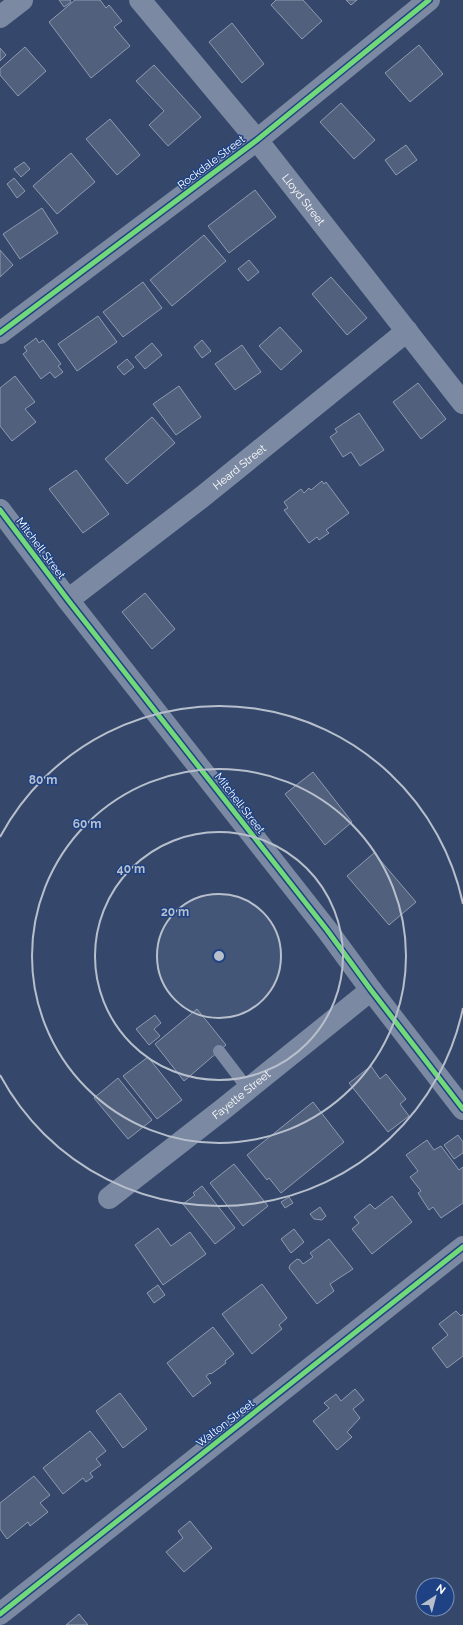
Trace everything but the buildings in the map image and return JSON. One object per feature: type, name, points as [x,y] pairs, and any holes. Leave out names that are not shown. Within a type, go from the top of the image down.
[{"type":"street","points":[[0,17],[22,0]]},
{"type":"street","name":"Lloyd Street","points":[[140,0],[257,140],[463,403]]},
{"type":"street","name":"Rockdale Street","points":[[0,333],[257,140],[429,0]]},
{"type":"street","name":"Heard Street","points":[[68,600],[202,497],[407,331]]},
{"type":"street","name":"Mitchell Street","points":[[0,510],[68,600],[327,930],[371,990],[463,1109]]},
{"type":"street","name":"Fayette Street","points":[[109,1198],[371,990]]},
{"type":"street","name":"Walton Street","points":[[0,1614],[463,1247]]},
{"type":"lane","points":[[219,1051],[248,1089]]},
{"type":"cycle path","points":[[0,333],[257,140],[429,0]]},
{"type":"cycle path","points":[[0,510],[68,600],[327,930],[371,990],[463,1109]]},
{"type":"cycle path","points":[[0,1614],[463,1247]]}]
